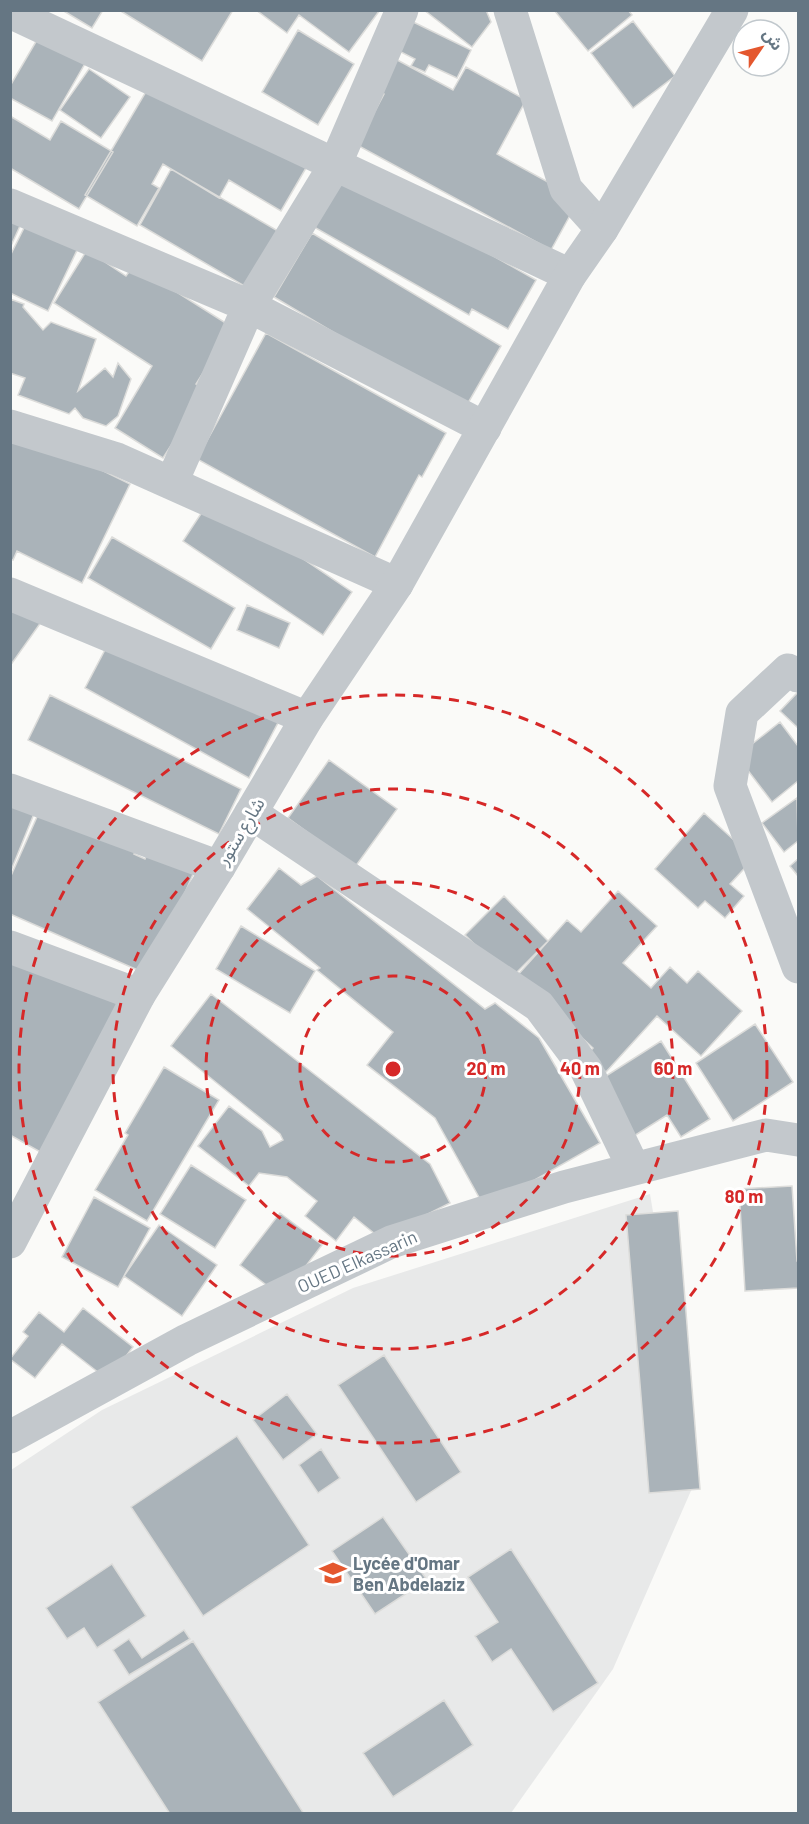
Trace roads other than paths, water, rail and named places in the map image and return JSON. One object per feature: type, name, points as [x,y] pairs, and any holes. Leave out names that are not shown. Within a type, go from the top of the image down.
[{"type":"street","points":[[172,482],[249,306],[335,165],[402,10]]},
{"type":"street","points":[[510,10],[566,189],[602,229]]},
{"type":"street","name":"شارع ستور","points":[[10,1242],[139,995],[219,867],[307,718],[397,584],[570,275],[602,229],[731,11]]},
{"type":"street","points":[[10,12],[570,275]]},
{"type":"street","points":[[10,205],[249,306],[485,428]]},
{"type":"street","points":[[10,426],[117,459],[397,584]]},
{"type":"street","points":[[10,594],[307,718]]},
{"type":"street","points":[[798,676],[788,670],[742,713],[730,786],[798,967]]},
{"type":"street","points":[[10,790],[219,867]]},
{"type":"street","points":[[251,813],[539,1006],[586,1069],[634,1169]]},
{"type":"street","points":[[10,947],[139,995]]},
{"type":"street","name":"OUED Elkassarin","points":[[10,1437],[187,1340],[391,1242],[564,1187],[766,1135],[798,1140]]},
{"type":"place","name":"Lycée d'Omar Ben Abdelaziz","points":[[333,1573]]}]
